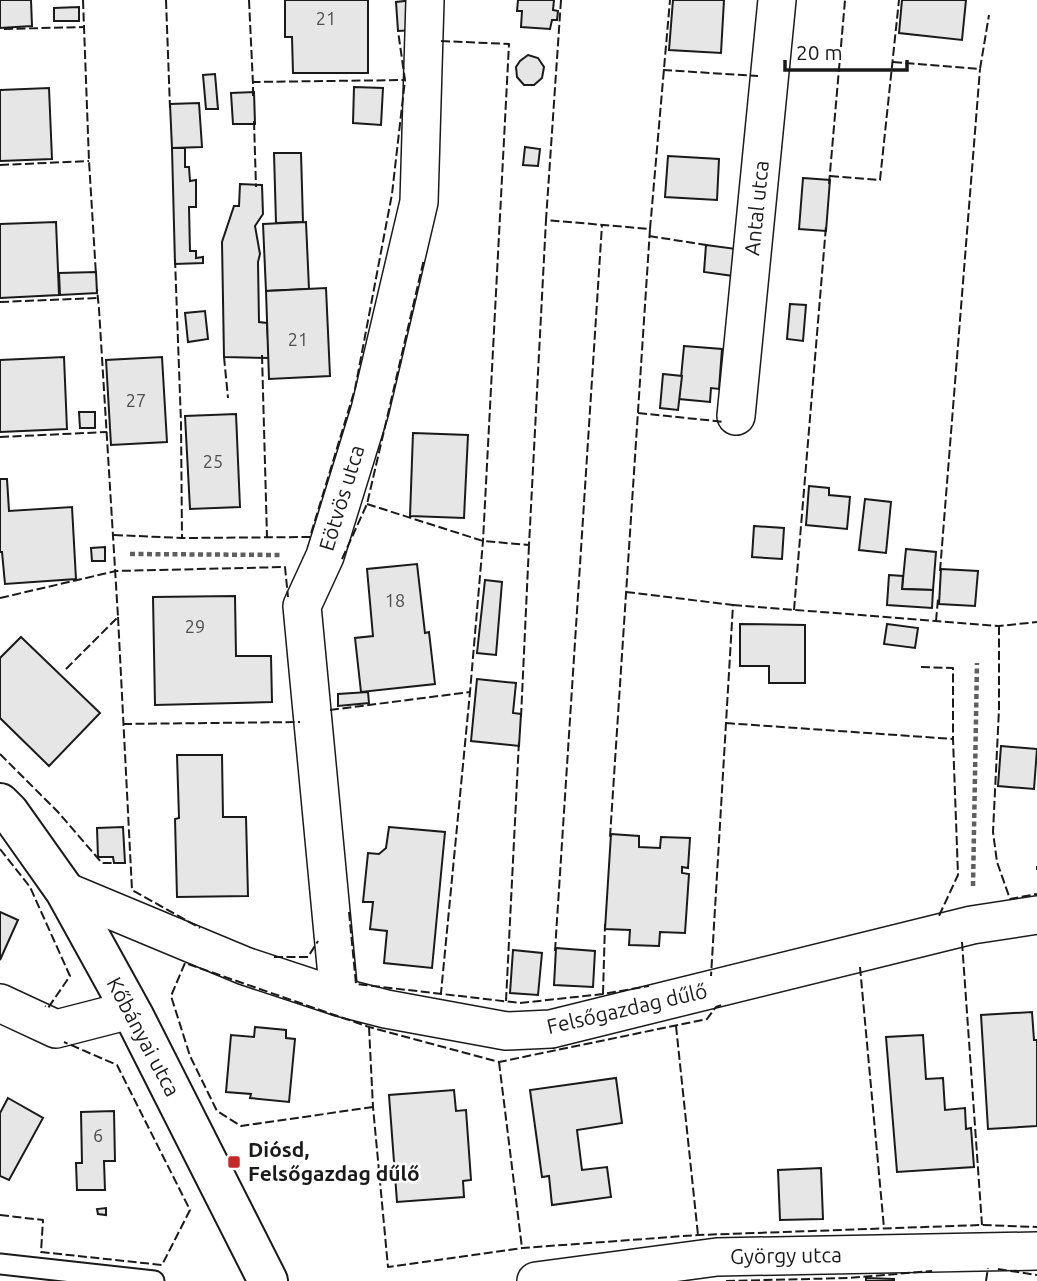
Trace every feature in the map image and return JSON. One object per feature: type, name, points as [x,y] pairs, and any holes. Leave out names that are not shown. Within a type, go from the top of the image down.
[{"type":"street","name":"Eötvös utca","points":[[339,997],[302,606],[325,555],[370,410],[419,202],[425,0]]},
{"type":"street","name":"Antal utca","points":[[736,416],[777,0]]},
{"type":"street","name":"Kőbányai utca","points":[[0,803],[65,891],[130,1010],[268,1281]]},
{"type":"street","name":"Felsőgazdag dűlő","points":[[65,891],[246,966],[339,997],[386,1009],[506,1031],[551,1029],[972,925],[1037,915]]},
{"type":"street","points":[[0,1003],[57,1029],[130,1010]]},
{"type":"street","name":"György utca","points":[[536,1281],[717,1257],[1037,1251]]},
{"type":"lane","points":[[0,1264],[154,1281]]},
{"type":"path","points":[[130,554],[325,555]]},
{"type":"path","points":[[972,925],[977,663]]},
{"type":"building","points":[[0,0],[31,0],[32,26],[0,28]]},
{"type":"building","points":[[285,0],[368,0],[368,73],[293,73],[292,37],[285,37]]},
{"type":"building","points":[[413,0],[415,30],[398,31],[396,2]]},
{"type":"building","points":[[518,0],[554,0],[553,10],[558,11],[557,20],[552,20],[550,29],[521,27],[522,11],[517,11]]},
{"type":"building","points":[[673,0],[724,0],[721,53],[669,50]]},
{"type":"building","points":[[902,0],[966,0],[962,40],[899,33]]},
{"type":"building","points":[[79,7],[79,21],[54,21],[54,8]]},
{"type":"building","points":[[528,55],[538,58],[544,67],[542,78],[534,85],[524,85],[517,77],[516,67]]},
{"type":"building","points":[[215,74],[218,109],[206,109],[203,75]]},
{"type":"building","points":[[354,87],[383,88],[381,125],[353,123]]},
{"type":"building","points":[[49,88],[52,159],[0,161],[0,90]]},
{"type":"building","points":[[254,92],[255,124],[233,124],[231,93]]},
{"type":"building","points":[[199,103],[202,147],[172,148],[170,104]]},
{"type":"building","points":[[525,147],[540,149],[538,166],[523,165]]},
{"type":"building","points":[[172,148],[185,148],[185,167],[189,167],[190,181],[196,180],[196,207],[189,207],[190,251],[196,251],[196,258],[203,257],[203,263],[175,264]]},
{"type":"building","points":[[274,153],[301,153],[303,222],[276,223]]},
{"type":"building","points":[[668,156],[719,159],[717,200],[665,197]]},
{"type":"building","points":[[803,178],[830,180],[826,231],[799,229]]},
{"type":"building","points":[[240,184],[262,185],[263,214],[255,226],[260,254],[259,322],[267,323],[269,358],[224,357],[222,242],[234,206],[239,206]]},
{"type":"building","points":[[56,222],[59,295],[0,298],[0,224]]},
{"type":"building","points":[[306,222],[309,289],[266,291],[263,224]]},
{"type":"building","points":[[706,245],[744,250],[741,277],[704,272]]},
{"type":"building","points":[[96,272],[97,293],[60,295],[59,273]]},
{"type":"building","points":[[326,288],[330,376],[269,379],[266,291]]},
{"type":"building","points":[[790,304],[806,305],[803,341],[787,339]]},
{"type":"building","points":[[205,311],[208,339],[188,342],[185,313]]},
{"type":"building","points":[[684,346],[722,349],[719,389],[711,388],[710,402],[679,399]]},
{"type":"building","points":[[64,357],[67,429],[0,432],[0,360]]},
{"type":"building","points":[[162,357],[167,442],[111,445],[106,360]]},
{"type":"building","points":[[663,374],[682,376],[678,410],[660,408]]},
{"type":"building","points":[[79,412],[95,412],[95,428],[80,428]]},
{"type":"building","points":[[236,414],[240,507],[190,509],[185,416]]},
{"type":"building","points":[[413,433],[468,435],[464,518],[410,516]]},
{"type":"building","points":[[0,479],[7,479],[9,511],[72,507],[76,579],[5,584],[0,552]]},
{"type":"building","points":[[809,486],[829,488],[829,495],[850,497],[847,529],[806,525]]},
{"type":"building","points":[[865,499],[891,502],[886,553],[859,550]]},
{"type":"building","points":[[754,526],[784,528],[782,559],[752,557]]},
{"type":"building","points":[[105,547],[105,561],[92,561],[91,548]]},
{"type":"building","points":[[906,549],[936,552],[933,590],[902,589]]},
{"type":"building","points":[[417,564],[425,633],[429,632],[435,684],[361,692],[355,638],[373,636],[367,569]]},
{"type":"building","points":[[941,569],[978,571],[975,606],[939,604]]},
{"type":"building","points":[[889,575],[903,576],[902,589],[933,590],[932,608],[887,605]]},
{"type":"building","points":[[485,580],[502,582],[496,655],[477,653]]},
{"type":"building","points":[[235,596],[236,656],[271,656],[272,702],[155,705],[153,597]]},
{"type":"building","points":[[740,624],[805,625],[805,683],[769,683],[769,666],[740,666]]},
{"type":"building","points":[[887,624],[918,628],[915,648],[884,644]]},
{"type":"building","points":[[21,637],[100,713],[49,766],[0,718],[0,658]]},
{"type":"building","points":[[477,679],[516,683],[513,713],[521,714],[519,746],[471,741]]},
{"type":"building","points":[[368,692],[369,703],[338,706],[338,694]]},
{"type":"building","points":[[1001,746],[1037,749],[1034,789],[998,786]]},
{"type":"building","points":[[177,755],[222,755],[223,817],[246,817],[248,896],[177,897]]},
{"type":"building","points":[[123,827],[125,863],[114,863],[113,857],[98,857],[97,828]]},
{"type":"building","points":[[389,827],[445,832],[432,968],[384,963],[387,931],[370,929],[373,902],[363,902],[368,853],[379,854],[386,848]]},
{"type":"building","points":[[611,834],[639,836],[639,847],[660,848],[661,837],[690,838],[688,868],[682,867],[682,873],[689,874],[685,933],[660,932],[659,946],[629,945],[630,930],[605,929]]},
{"type":"building","points":[[0,912],[18,920],[0,960]]},
{"type":"building","points":[[556,948],[595,951],[593,987],[554,985]]},
{"type":"building","points":[[513,950],[542,953],[538,995],[510,993]]},
{"type":"building","points":[[1032,1012],[1034,1040],[1037,1040],[1037,1126],[988,1129],[981,1015]]},
{"type":"building","points":[[255,1027],[286,1030],[286,1038],[295,1039],[289,1102],[250,1098],[251,1094],[226,1092],[231,1035],[254,1037]]},
{"type":"building","points":[[923,1035],[926,1079],[943,1078],[945,1110],[965,1108],[966,1129],[971,1128],[974,1167],[897,1172],[886,1037]]},
{"type":"building","points":[[616,1078],[622,1123],[577,1130],[582,1170],[607,1167],[611,1197],[552,1205],[549,1176],[542,1177],[530,1090]]},
{"type":"building","points":[[454,1090],[456,1111],[466,1110],[471,1180],[463,1181],[464,1197],[397,1202],[389,1095]]},
{"type":"building","points":[[8,1098],[43,1118],[9,1180],[0,1176],[0,1113]]},
{"type":"building","points":[[114,1111],[115,1161],[104,1161],[105,1190],[77,1190],[76,1163],[82,1163],[81,1112]]},
{"type":"building","points":[[821,1168],[823,1219],[780,1220],[778,1170]]},
{"type":"building","points":[[106,1208],[106,1215],[98,1214],[97,1209]]},
{"type":"building","points":[[866,1278],[894,1279],[894,1281],[866,1281]]},
{"type":"fence","points":[[83,0],[96,275]]},
{"type":"fence","points":[[166,0],[170,108]]},
{"type":"fence","points":[[249,0],[253,84]]},
{"type":"fence","points":[[561,0],[546,220],[650,229],[610,837]]},
{"type":"fence","points":[[650,229],[670,0]]},
{"type":"fence","points":[[829,184],[845,0]]},
{"type":"fence","points":[[830,176],[880,180],[899,0]]},
{"type":"fence","points":[[893,62],[980,69],[989,15]]},
{"type":"fence","points":[[4,29],[84,27]]},
{"type":"fence","points":[[114,535],[182,538],[310,537],[355,389],[392,194],[405,80],[398,31]]},
{"type":"fence","points":[[441,41],[509,44],[483,541],[470,692]]},
{"type":"fence","points":[[940,571],[980,69]]},
{"type":"fence","points":[[663,70],[758,76]]},
{"type":"fence","points":[[253,96],[253,82],[405,80]]},
{"type":"fence","points":[[254,121],[256,187]]},
{"type":"fence","points":[[0,165],[89,161]]},
{"type":"fence","points":[[367,504],[483,541],[529,545],[546,220]]},
{"type":"fence","points":[[555,951],[602,225]]},
{"type":"fence","points":[[794,610],[826,226]]},
{"type":"fence","points":[[649,236],[706,245]]},
{"type":"fence","points":[[175,259],[182,538]]},
{"type":"fence","points":[[342,559],[367,504],[424,259]]},
{"type":"fence","points":[[66,669],[118,617],[97,289]]},
{"type":"fence","points":[[0,302],[98,298]]},
{"type":"fence","points":[[262,355],[267,537]]},
{"type":"fence","points":[[224,357],[228,398]]},
{"type":"fence","points":[[638,413],[725,422]]},
{"type":"fence","points":[[0,437],[107,432]]},
{"type":"fence","points":[[521,717],[529,545]]},
{"type":"fence","points":[[0,598],[116,571],[285,567],[288,597]]},
{"type":"fence","points":[[626,592],[733,605],[711,976]]},
{"type":"fence","points":[[936,621],[938,599]]},
{"type":"fence","points":[[733,605],[999,626],[1037,622]]},
{"type":"fence","points":[[118,617],[132,890],[200,928]]},
{"type":"fence","points":[[999,626],[999,709],[993,832],[997,862],[1010,899],[1037,894]]},
{"type":"fence","points":[[921,667],[953,668],[958,875],[938,918]]},
{"type":"fence","points":[[330,710],[470,692],[441,993]]},
{"type":"fence","points":[[123,724],[300,722]]},
{"type":"fence","points":[[726,723],[953,739]]},
{"type":"fence","points":[[506,1001],[519,741]]},
{"type":"fence","points":[[0,754],[58,812],[102,863],[117,863]]},
{"type":"fence","points":[[0,849],[30,887],[70,976],[48,1008],[45,1006]]},
{"type":"fence","points":[[349,912],[356,984],[520,1003],[649,986]]},
{"type":"fence","points":[[603,994],[605,924]]},
{"type":"fence","points":[[274,957],[308,957],[318,941]]},
{"type":"fence","points":[[962,942],[982,1225]]},
{"type":"fence","points":[[373,1107],[241,1126],[217,1111],[190,1056],[171,996],[185,963],[369,1027],[499,1062],[707,1019],[716,1007],[722,1005]]},
{"type":"fence","points":[[860,967],[884,1228]]},
{"type":"fence","points":[[676,1026],[698,1235]]},
{"type":"fence","points":[[369,1027],[373,1107],[388,1267],[522,1248],[698,1235],[982,1225],[1037,1227]]},
{"type":"fence","points":[[0,1215],[43,1220],[41,1252],[162,1265],[190,1210],[117,1065],[64,1042]]},
{"type":"fence","points":[[499,1062],[522,1248]]},
{"type":"fence","points":[[986,1281],[988,1268]]},
{"type":"fence","points":[[998,1269],[1037,1275]]},
{"type":"fence","points":[[726,1281],[848,1278],[932,1271]]},
{"type":"place","name":"Diósd, Felsőgazdag dűlő","points":[[234,1162]]}]
